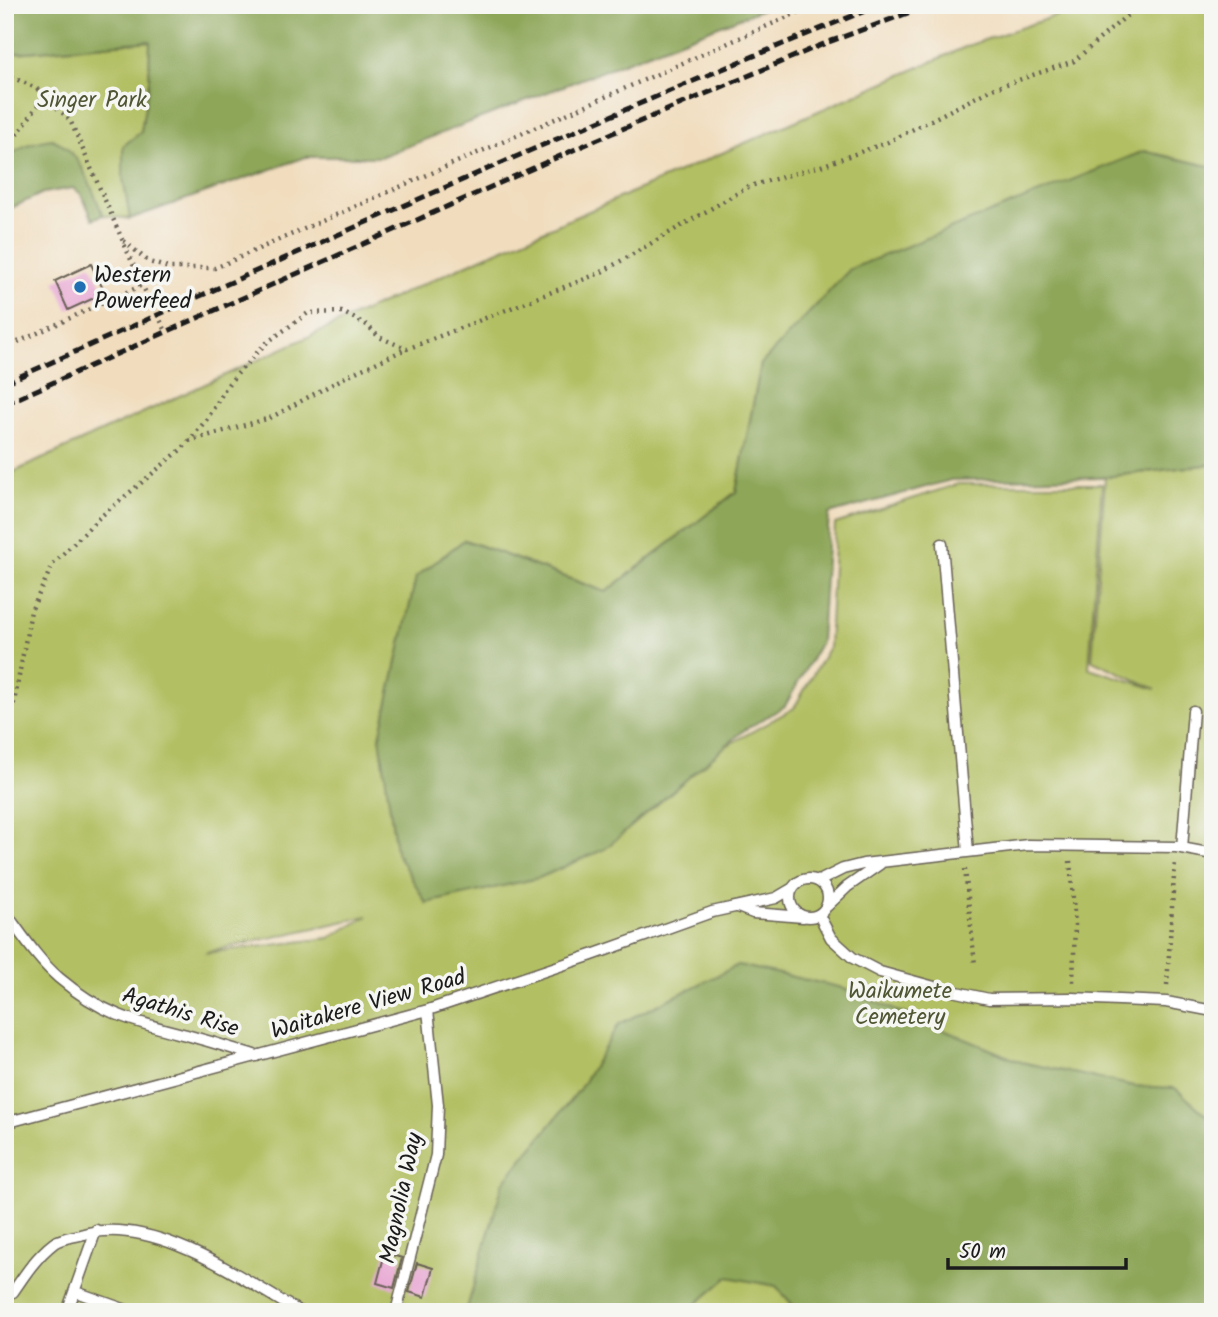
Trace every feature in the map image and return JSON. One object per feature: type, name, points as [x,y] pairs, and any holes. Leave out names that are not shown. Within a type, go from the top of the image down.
[{"type":"lane","points":[[942,544],[966,855]]},
{"type":"lane","points":[[1182,848],[1193,710]]},
{"type":"lane","points":[[793,888],[790,898],[792,907],[799,915],[818,913],[847,887],[883,862],[966,855],[1028,845],[1182,848],[1213,854]]},
{"type":"lane","name":"Waitakere View Road","points":[[5,1123],[428,1010],[592,956],[712,912],[776,898],[800,881],[810,878],[819,881],[863,864],[883,862]]},
{"type":"lane","points":[[818,913],[829,898],[826,888],[819,881]]},
{"type":"lane","points":[[738,907],[753,913],[818,913]]},
{"type":"lane","name":"Agathis Rise","points":[[5,912],[39,958],[59,978],[114,1015],[148,1027],[259,1056]]},
{"type":"lane","points":[[818,913],[831,938],[853,958],[880,972],[938,988],[989,999],[1072,998],[1166,1002],[1213,1011]]},
{"type":"lane","name":"Magnolia Way","points":[[396,1312],[436,1155],[438,1105],[428,1010]]},
{"type":"lane","points":[[67,1312],[96,1230]]},
{"type":"lane","points":[[13,1292],[34,1262],[57,1241],[96,1230],[149,1236],[192,1249],[300,1312]]},
{"type":"lane","points":[[76,1292],[132,1312]]},
{"type":"path","points":[[124,241],[149,262],[169,268],[215,268],[815,5]]},
{"type":"path","points":[[189,441],[270,418],[349,375],[407,349],[600,273],[750,186],[821,166],[888,142],[992,89],[1074,61],[1131,12],[1158,5]]},
{"type":"path","points":[[5,74],[45,94],[70,120],[142,285],[167,332]]},
{"type":"path","points":[[5,152],[45,94]]},
{"type":"path","points":[[5,348],[142,285]]},
{"type":"path","points":[[5,738],[31,611],[53,564],[99,518],[189,441],[207,419],[229,383],[265,344],[308,313],[342,312],[366,325],[379,337],[407,349]]},
{"type":"path","points":[[1069,853],[1075,925],[1072,993]]},
{"type":"path","points":[[966,855],[975,965]]},
{"type":"path","points":[[1166,997],[1175,858]]},
{"type":"green space","points":[[5,5],[773,5],[380,157],[306,157],[130,219],[123,177],[123,146],[141,132],[149,81],[150,41],[5,54]]},
{"type":"green space","name":"Waikumete Cemetery","points":[[1087,5],[1213,5],[1213,167],[1144,151],[761,364],[736,492],[606,592],[465,540],[625,803],[794,708],[829,647],[835,524],[958,484],[1102,484],[1089,668],[1156,689],[1092,660],[1105,477],[1213,464],[1213,1312],[5,1312],[5,476],[465,265],[970,45]],"holes":[[[368,916],[329,938],[206,953]]]},
{"type":"green space","name":"Singer Park","points":[[150,41],[149,81],[141,132],[123,177],[130,219],[103,215],[81,166],[5,161],[5,54]]},
{"type":"green space","points":[[52,139],[62,144],[78,161],[103,215],[93,219],[81,194],[73,188],[43,193],[5,211],[5,181],[9,160],[23,147]]},
{"type":"green space","points":[[1144,151],[1213,167],[1213,464],[1105,477],[951,480],[829,514],[821,642],[785,706],[743,731],[605,849],[539,878],[426,903],[396,852],[380,737],[416,577],[464,540],[606,592],[736,492],[761,364],[850,269]]},
{"type":"green space","points":[[738,965],[839,987],[1021,1062],[1134,1086],[1175,1088],[1213,1121],[1213,1312],[799,1312],[776,1286],[728,1277],[687,1312],[466,1312],[503,1183],[579,1090],[619,1024]]},
{"type":"building","name":"Western Powerfeed","points":[[91,264],[105,293],[68,310],[55,281]]},
{"type":"building","points":[[385,1253],[402,1258],[394,1288],[377,1283]]},
{"type":"building","points":[[417,1263],[433,1268],[425,1297],[409,1292]]},
{"type":"railway","points":[[5,383],[550,142],[880,5]]},
{"type":"railway","points":[[5,404],[596,140],[826,43],[930,5]]},
{"type":"place","name":"Western Powerfeed","points":[[80,287]]}]
